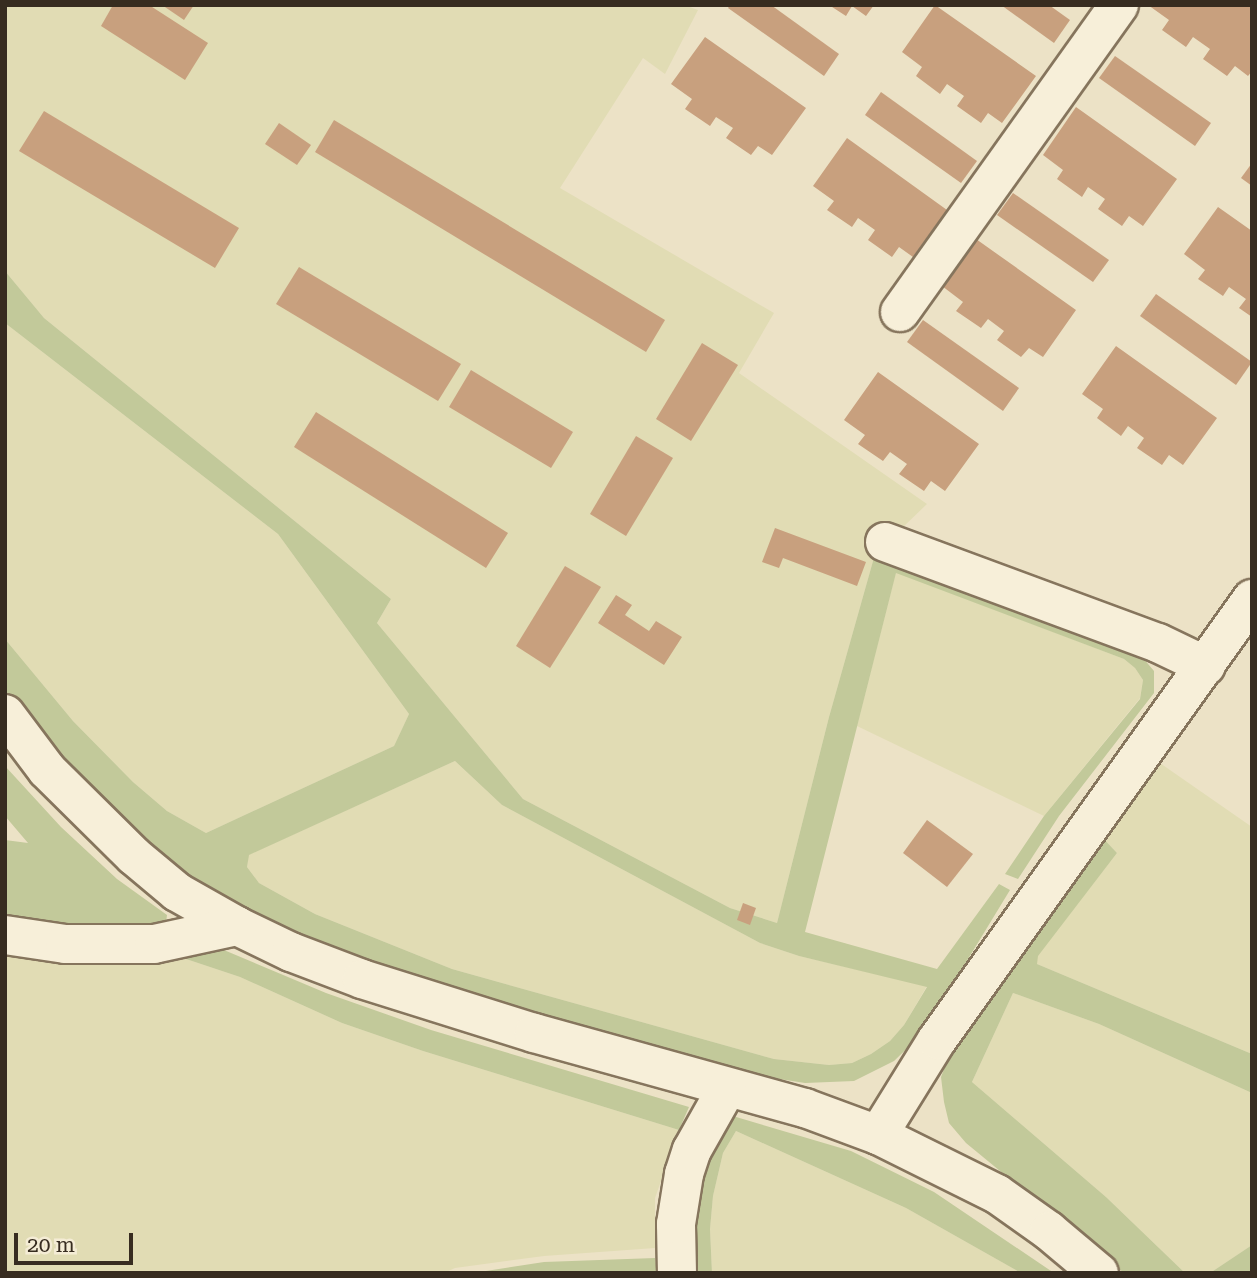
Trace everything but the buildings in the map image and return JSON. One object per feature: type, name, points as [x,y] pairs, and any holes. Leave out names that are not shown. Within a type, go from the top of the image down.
[{"type":"street","points":[[900,312],[1119,5]]},
{"type":"street","points":[[885,542],[1158,643],[1206,666]]},
{"type":"street","points":[[878,1135],[937,1040],[1030,906],[1252,599]]},
{"type":"street","points":[[5,714],[47,770],[134,856],[177,892],[236,926],[291,953],[362,979],[727,1088],[805,1108],[878,1135],[998,1194],[1100,1273]]},
{"type":"street","points":[[5,935],[65,944],[153,944],[236,926]]},
{"type":"street","points":[[677,1273],[676,1224],[684,1174],[692,1150],[727,1088]]},
{"type":"shaded area","points":[[5,5],[684,5],[698,10],[665,74],[643,58],[560,188],[774,313],[739,373],[927,504],[875,554],[829,717],[777,923],[730,908],[523,799],[377,623],[391,599],[44,318],[5,271]]},
{"type":"shaded area","points":[[5,323],[278,534],[409,714],[394,746],[206,833],[167,811],[133,782],[73,721],[5,639]]},
{"type":"shaded area","points":[[896,572],[1124,659],[1135,668],[1143,680],[1140,698],[1044,816],[857,726]]},
{"type":"shaded area","points":[[455,761],[502,805],[760,943],[799,956],[927,986],[904,1025],[890,1041],[871,1054],[852,1063],[829,1065],[774,1059],[452,969],[315,914],[259,883],[247,867],[248,855]]},
{"type":"shaded area","points":[[1157,761],[1252,827],[1252,1054],[1037,964],[1037,956],[1117,853],[1100,835]]},
{"type":"shaded area","points":[[5,949],[168,953],[240,977],[342,1023],[423,1051],[679,1130],[655,1198],[655,1248],[544,1256],[455,1268],[444,1273],[5,1273]]},
{"type":"shaded area","points":[[1013,993],[1099,1024],[1252,1093],[1252,1245],[1210,1273],[1185,1273],[1106,1197],[972,1082]]},
{"type":"shaded area","points":[[736,1131],[906,1208],[1021,1273],[712,1273],[710,1229],[713,1196],[723,1153]]},
{"type":"green space","points":[[5,271],[44,318],[391,599],[377,623],[523,799],[730,908],[777,923],[829,717],[875,554],[1143,658],[1154,671],[1154,693],[1059,816],[1018,879],[1005,874],[1044,816],[1140,699],[1143,680],[1135,668],[1124,659],[896,573],[805,932],[937,969],[999,884],[1010,890],[923,1033],[894,1061],[854,1081],[805,1083],[728,1071],[531,1016],[309,939],[227,901],[135,838],[48,746],[5,691],[5,639],[73,721],[133,782],[167,811],[206,833],[394,746],[409,714],[278,534],[5,323]],"holes":[[[455,761],[502,805],[760,943],[799,956],[927,987],[904,1025],[890,1041],[852,1063],[829,1065],[774,1059],[452,969],[315,914],[259,883],[247,867],[249,855]]]},
{"type":"green space","points":[[5,766],[61,827],[117,879],[167,915],[166,923],[153,929],[5,927],[5,840],[28,843],[5,816]]},
{"type":"green space","points":[[1100,835],[1117,853],[1038,956],[1037,964],[1252,1054],[1252,1093],[1099,1024],[1013,993],[972,1082],[1106,1197],[1185,1273],[1124,1273],[966,1143],[949,1123],[944,1102],[941,1077],[952,1049]]},
{"type":"green space","points":[[212,945],[326,993],[431,1030],[689,1107],[679,1130],[423,1051],[342,1023],[240,977],[168,953]]},
{"type":"green space","points":[[726,1114],[851,1151],[934,1192],[1054,1273],[1021,1273],[906,1208],[736,1131],[723,1153],[713,1196],[710,1229],[712,1273],[689,1273],[699,1175]]},
{"type":"green space","points":[[1252,1245],[1252,1273],[1210,1273]]},
{"type":"green space","points":[[655,1258],[657,1273],[473,1273],[544,1262]]}]
